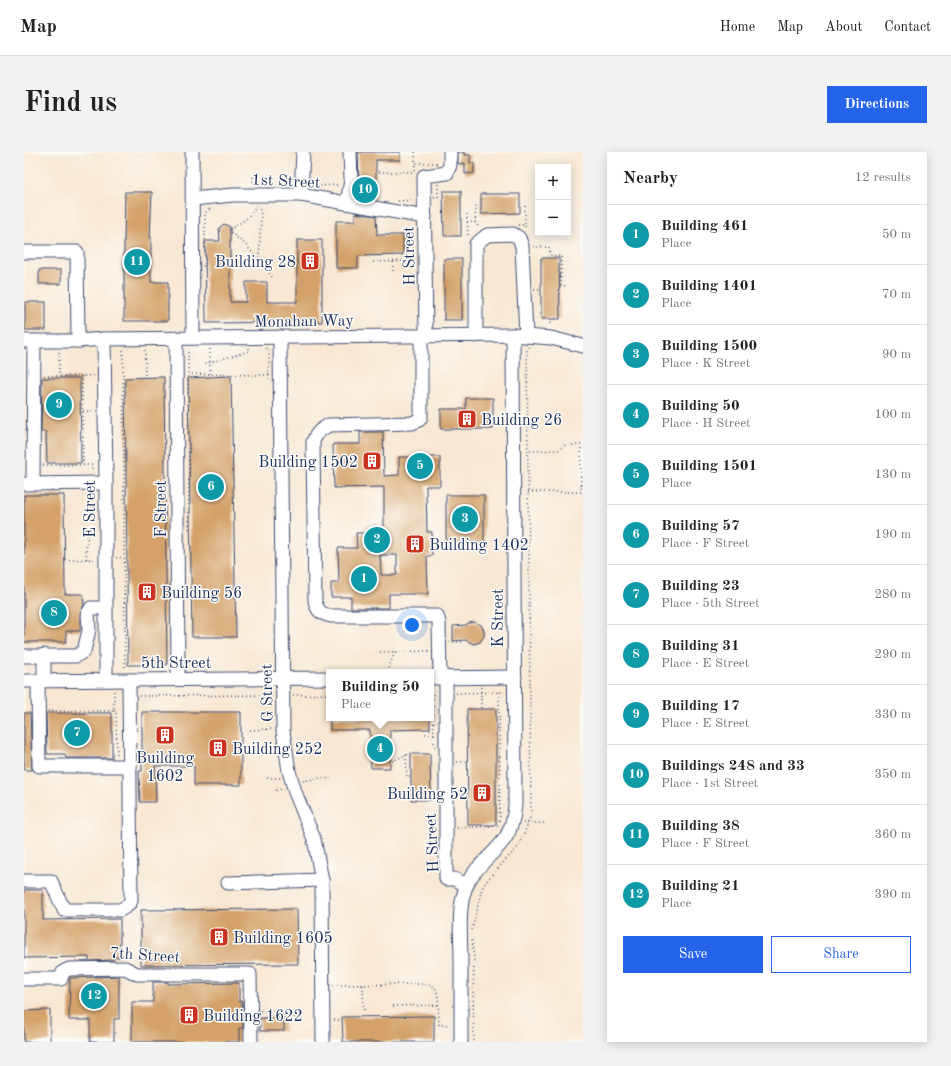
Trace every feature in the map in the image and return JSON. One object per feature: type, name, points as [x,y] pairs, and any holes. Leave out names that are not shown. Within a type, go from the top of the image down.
[{"type":"street","points":[[190,342],[193,266],[192,152]]},
{"type":"street","points":[[301,195],[303,152]]},
{"type":"street","points":[[347,203],[350,180],[350,152]]},
{"type":"street","points":[[420,174],[447,173],[450,165],[450,152]]},
{"type":"street","name":"H Street","points":[[420,174],[420,199],[425,217],[421,417],[419,420],[412,423],[329,425],[321,429],[316,434],[313,442],[315,601],[317,609],[323,614],[331,616],[437,616],[439,622],[440,642],[439,677],[446,693],[446,879],[454,879],[467,885]]},
{"type":"street","name":"1st Street","points":[[193,199],[233,195],[255,201],[301,195],[425,217]]},
{"type":"street","points":[[476,336],[476,244],[487,235],[513,234],[519,238],[522,246],[526,336]]},
{"type":"street","points":[[24,252],[77,252],[78,341]]},
{"type":"street","name":"Monahan Way","points":[[29,341],[176,338],[190,342],[280,338],[512,335],[551,338],[583,346]]},
{"type":"street","name":"K Street","points":[[467,885],[477,868],[503,842],[506,825],[515,805],[512,335]]},
{"type":"street","name":"F Street","points":[[176,338],[178,679]]},
{"type":"street","name":"G Street","points":[[280,338],[283,730],[288,766],[295,792],[314,839],[322,880],[323,1042]]},
{"type":"street","name":"E Street","points":[[104,339],[106,608],[110,683]]},
{"type":"street","points":[[29,341],[34,465],[29,484],[106,483]]},
{"type":"street","points":[[24,656],[76,656],[84,651],[89,630],[88,613],[91,608],[106,608]]},
{"type":"street","points":[[44,655],[41,680],[39,766],[130,766]]},
{"type":"street","points":[[24,881],[51,881],[64,910],[120,910],[131,901],[129,696],[127,676]]},
{"type":"street","name":"5th Street","points":[[24,681],[41,680],[110,683],[127,676],[178,679],[326,678]]},
{"type":"street","points":[[439,677],[515,677]]},
{"type":"street","points":[[228,883],[322,880]]},
{"type":"street","points":[[462,1042],[461,914],[467,885]]},
{"type":"street","name":"7th Street","points":[[24,979],[60,979],[63,972],[69,969],[125,968],[137,974],[250,974],[251,1042]]},
{"type":"path","points":[[415,152],[415,163]]},
{"type":"path","points":[[379,172],[420,174]]},
{"type":"path","points":[[253,177],[255,201],[250,216],[241,223],[230,228],[230,232],[246,245],[273,278]]},
{"type":"path","points":[[394,201],[438,197],[438,184]]},
{"type":"path","points":[[255,201],[261,215],[259,260]]},
{"type":"path","points":[[476,206],[475,222],[479,229]]},
{"type":"path","points":[[522,230],[525,234],[525,206]]},
{"type":"path","points":[[193,266],[205,266],[205,213],[214,207]]},
{"type":"path","points":[[467,214],[468,242]]},
{"type":"path","points":[[467,222],[475,222]]},
{"type":"path","points":[[476,232],[484,227]]},
{"type":"path","points":[[530,247],[549,246],[550,254],[552,256],[561,256],[561,286],[568,286]]},
{"type":"path","points":[[373,262],[417,261]]},
{"type":"path","points":[[393,262],[393,272]]},
{"type":"path","points":[[530,289],[541,289]]},
{"type":"path","points":[[550,319],[550,328]]},
{"type":"path","points":[[189,531],[188,374],[190,342]]},
{"type":"path","points":[[210,345],[210,374]]},
{"type":"path","points":[[205,364],[250,351],[249,345]]},
{"type":"path","points":[[123,346],[124,557],[127,676]]},
{"type":"path","points":[[145,346],[145,378]]},
{"type":"path","points":[[264,346],[268,350],[269,380]]},
{"type":"path","points":[[59,347],[59,376]]},
{"type":"path","points":[[188,374],[269,374]]},
{"type":"path","points":[[44,376],[92,376]]},
{"type":"path","points":[[82,376],[82,465]]},
{"type":"path","points":[[82,411],[93,411]]},
{"type":"path","points":[[527,451],[559,450],[565,446],[580,446],[581,492],[528,492]]},
{"type":"path","points":[[34,465],[92,465],[92,472],[96,472]]},
{"type":"path","points":[[87,560],[86,552],[88,531]]},
{"type":"path","points":[[64,560],[124,557]]},
{"type":"path","points":[[440,642],[465,642]]},
{"type":"path","points":[[380,652],[429,651]]},
{"type":"path","points":[[388,669],[395,652]]},
{"type":"path","points":[[481,677],[481,709]]},
{"type":"path","points":[[110,683],[114,711],[116,711],[117,756]]},
{"type":"path","points":[[498,692],[506,825],[500,831]]},
{"type":"path","points":[[434,694],[515,692]]},
{"type":"path","points":[[129,696],[326,694]]},
{"type":"path","points":[[45,711],[114,711]]},
{"type":"path","points":[[250,730],[278,729]]},
{"type":"path","points":[[425,734],[434,734]]},
{"type":"path","points":[[392,761],[411,753]]},
{"type":"path","points":[[406,755],[407,777],[411,777]]},
{"type":"path","points":[[456,762],[467,762]]},
{"type":"path","points":[[298,782],[320,778],[331,779]]},
{"type":"path","points":[[451,828],[545,823]]},
{"type":"path","points":[[323,986],[428,984],[435,987],[438,995],[439,1025],[461,1025]]},
{"type":"path","points":[[363,985],[364,1017]]},
{"type":"path","points":[[393,1006],[439,1005]]},
{"type":"path","points":[[250,1011],[279,1011],[286,1017],[298,1017]]},
{"type":"path","points":[[328,1020],[342,1020]]},
{"type":"building","points":[[358,152],[400,152],[400,160],[376,160],[376,200],[356,197],[359,180]]},
{"type":"building","points":[[458,152],[464,152],[464,155],[470,155],[470,163],[474,163],[474,173],[465,174],[465,163],[458,164]]},
{"type":"building","points":[[443,191],[461,191],[461,236],[444,236]]},
{"type":"building","points":[[125,192],[152,192],[150,237],[151,282],[168,282],[168,321],[124,321]]},
{"type":"building","points":[[481,194],[520,194],[520,213],[481,214]]},
{"type":"building","points":[[355,213],[376,216],[377,235],[403,235],[403,255],[358,256],[358,268],[336,268],[336,221],[355,221]]},
{"type":"building","name":"Building 28","points":[[224,224],[230,227],[230,302],[246,302],[246,282],[267,282],[267,302],[297,302],[297,240],[322,240],[322,322],[206,323],[205,241],[220,241],[219,228]]},
{"type":"building","points":[[541,258],[559,258],[560,319],[541,319]]},
{"type":"building","points":[[444,259],[462,259],[462,320],[444,320]]},
{"type":"building","points":[[39,270],[61,270],[61,284],[39,284]]},
{"type":"building","points":[[25,302],[46,302],[46,330],[25,330]]},
{"type":"building","points":[[231,376],[236,637],[192,637],[188,378]]},
{"type":"building","name":"Building 56","points":[[164,377],[167,665],[128,665],[125,378]]},
{"type":"building","points":[[42,378],[80,378],[81,463],[47,463],[46,432],[41,432]]},
{"type":"building","name":"Building 26","points":[[466,398],[493,398],[493,429],[441,429],[441,409],[466,409]]},
{"type":"building","points":[[360,432],[383,432],[384,476],[399,475],[399,457],[440,457],[440,486],[426,486],[427,532],[432,532],[432,556],[427,556],[428,594],[389,594],[389,608],[351,608],[351,597],[331,597],[331,583],[339,583],[338,548],[357,548],[356,533],[384,533],[384,487],[334,488],[333,444],[360,444]],"holes":[[[380,555],[397,555],[397,575],[381,575]]]},
{"type":"building","points":[[24,495],[64,495],[65,594],[83,594],[84,605],[80,613],[80,631],[66,631],[66,642],[24,642]]},
{"type":"building","points":[[446,495],[484,495],[484,542],[462,542],[462,546],[446,546]]},
{"type":"building","points":[[474,622],[481,625],[484,630],[484,636],[480,642],[474,644],[465,640],[453,641],[453,626],[466,625]]},
{"type":"building","name":"Building 52","points":[[467,709],[496,709],[496,825],[468,825]]},
{"type":"building","points":[[142,712],[241,712],[241,785],[194,785],[194,766],[155,766],[156,802],[140,802],[139,771],[142,771]]},
{"type":"building","points":[[24,713],[30,713],[32,770],[24,770]]},
{"type":"building","points":[[46,713],[112,713],[112,758],[66,758],[65,754],[47,754]]},
{"type":"building","points":[[330,721],[430,721],[430,729],[390,730],[390,768],[371,768],[370,730],[330,730]]},
{"type":"building","points":[[411,754],[430,754],[431,800],[411,800]]},
{"type":"building","points":[[24,890],[43,890],[43,920],[120,919],[120,957],[113,957],[113,960],[89,961],[89,957],[24,958]]},
{"type":"building","name":"Building 1605","points":[[297,909],[298,964],[141,965],[141,910]]},
{"type":"building","points":[[119,976],[119,1019],[114,1019],[114,1042],[90,1042],[90,1020],[69,1020],[70,978]]},
{"type":"building","name":"Building 1622","points":[[153,982],[168,982],[168,984],[239,983],[239,1002],[242,1001],[243,1028],[239,1028],[239,1042],[132,1042],[132,1002],[153,1002]]},
{"type":"building","points":[[50,1010],[50,1042],[24,1042],[24,1011]]},
{"type":"building","points":[[434,1016],[434,1042],[343,1042],[342,1017]]},
{"type":"building","points":[[260,1018],[284,1018],[284,1031],[260,1031]]},
{"type":"place","name":"Buildings 248 and 33","points":[[365,190]]},
{"type":"place","name":"Building 28","points":[[310,261]]},
{"type":"place","name":"Building 38","points":[[137,262]]},
{"type":"place","name":"Building 17","points":[[59,405]]},
{"type":"place","name":"Building 26","points":[[467,419]]},
{"type":"place","name":"Building 1502","points":[[372,461]]},
{"type":"place","name":"Building 1501","points":[[420,466]]},
{"type":"place","name":"Building 57","points":[[211,487]]},
{"type":"place","name":"Building 1500","points":[[465,519]]},
{"type":"place","name":"Building 1401","points":[[377,540]]},
{"type":"place","name":"Building 1402","points":[[415,544]]},
{"type":"place","name":"Building 461","points":[[364,579]]},
{"type":"place","name":"Building 56","points":[[147,592]]},
{"type":"place","name":"Building 31","points":[[54,613]]},
{"type":"place","name":"Building 23","points":[[77,733]]},
{"type":"place","name":"Building 1602","points":[[165,735]]},
{"type":"place","name":"Building 252","points":[[218,748]]},
{"type":"place","name":"Building 50","points":[[380,749]]},
{"type":"place","name":"Building 52","points":[[482,793]]},
{"type":"place","name":"Building 1605","points":[[219,937]]},
{"type":"place","name":"Building 21","points":[[94,996]]},
{"type":"place","name":"Building 1622","points":[[189,1015]]}]
